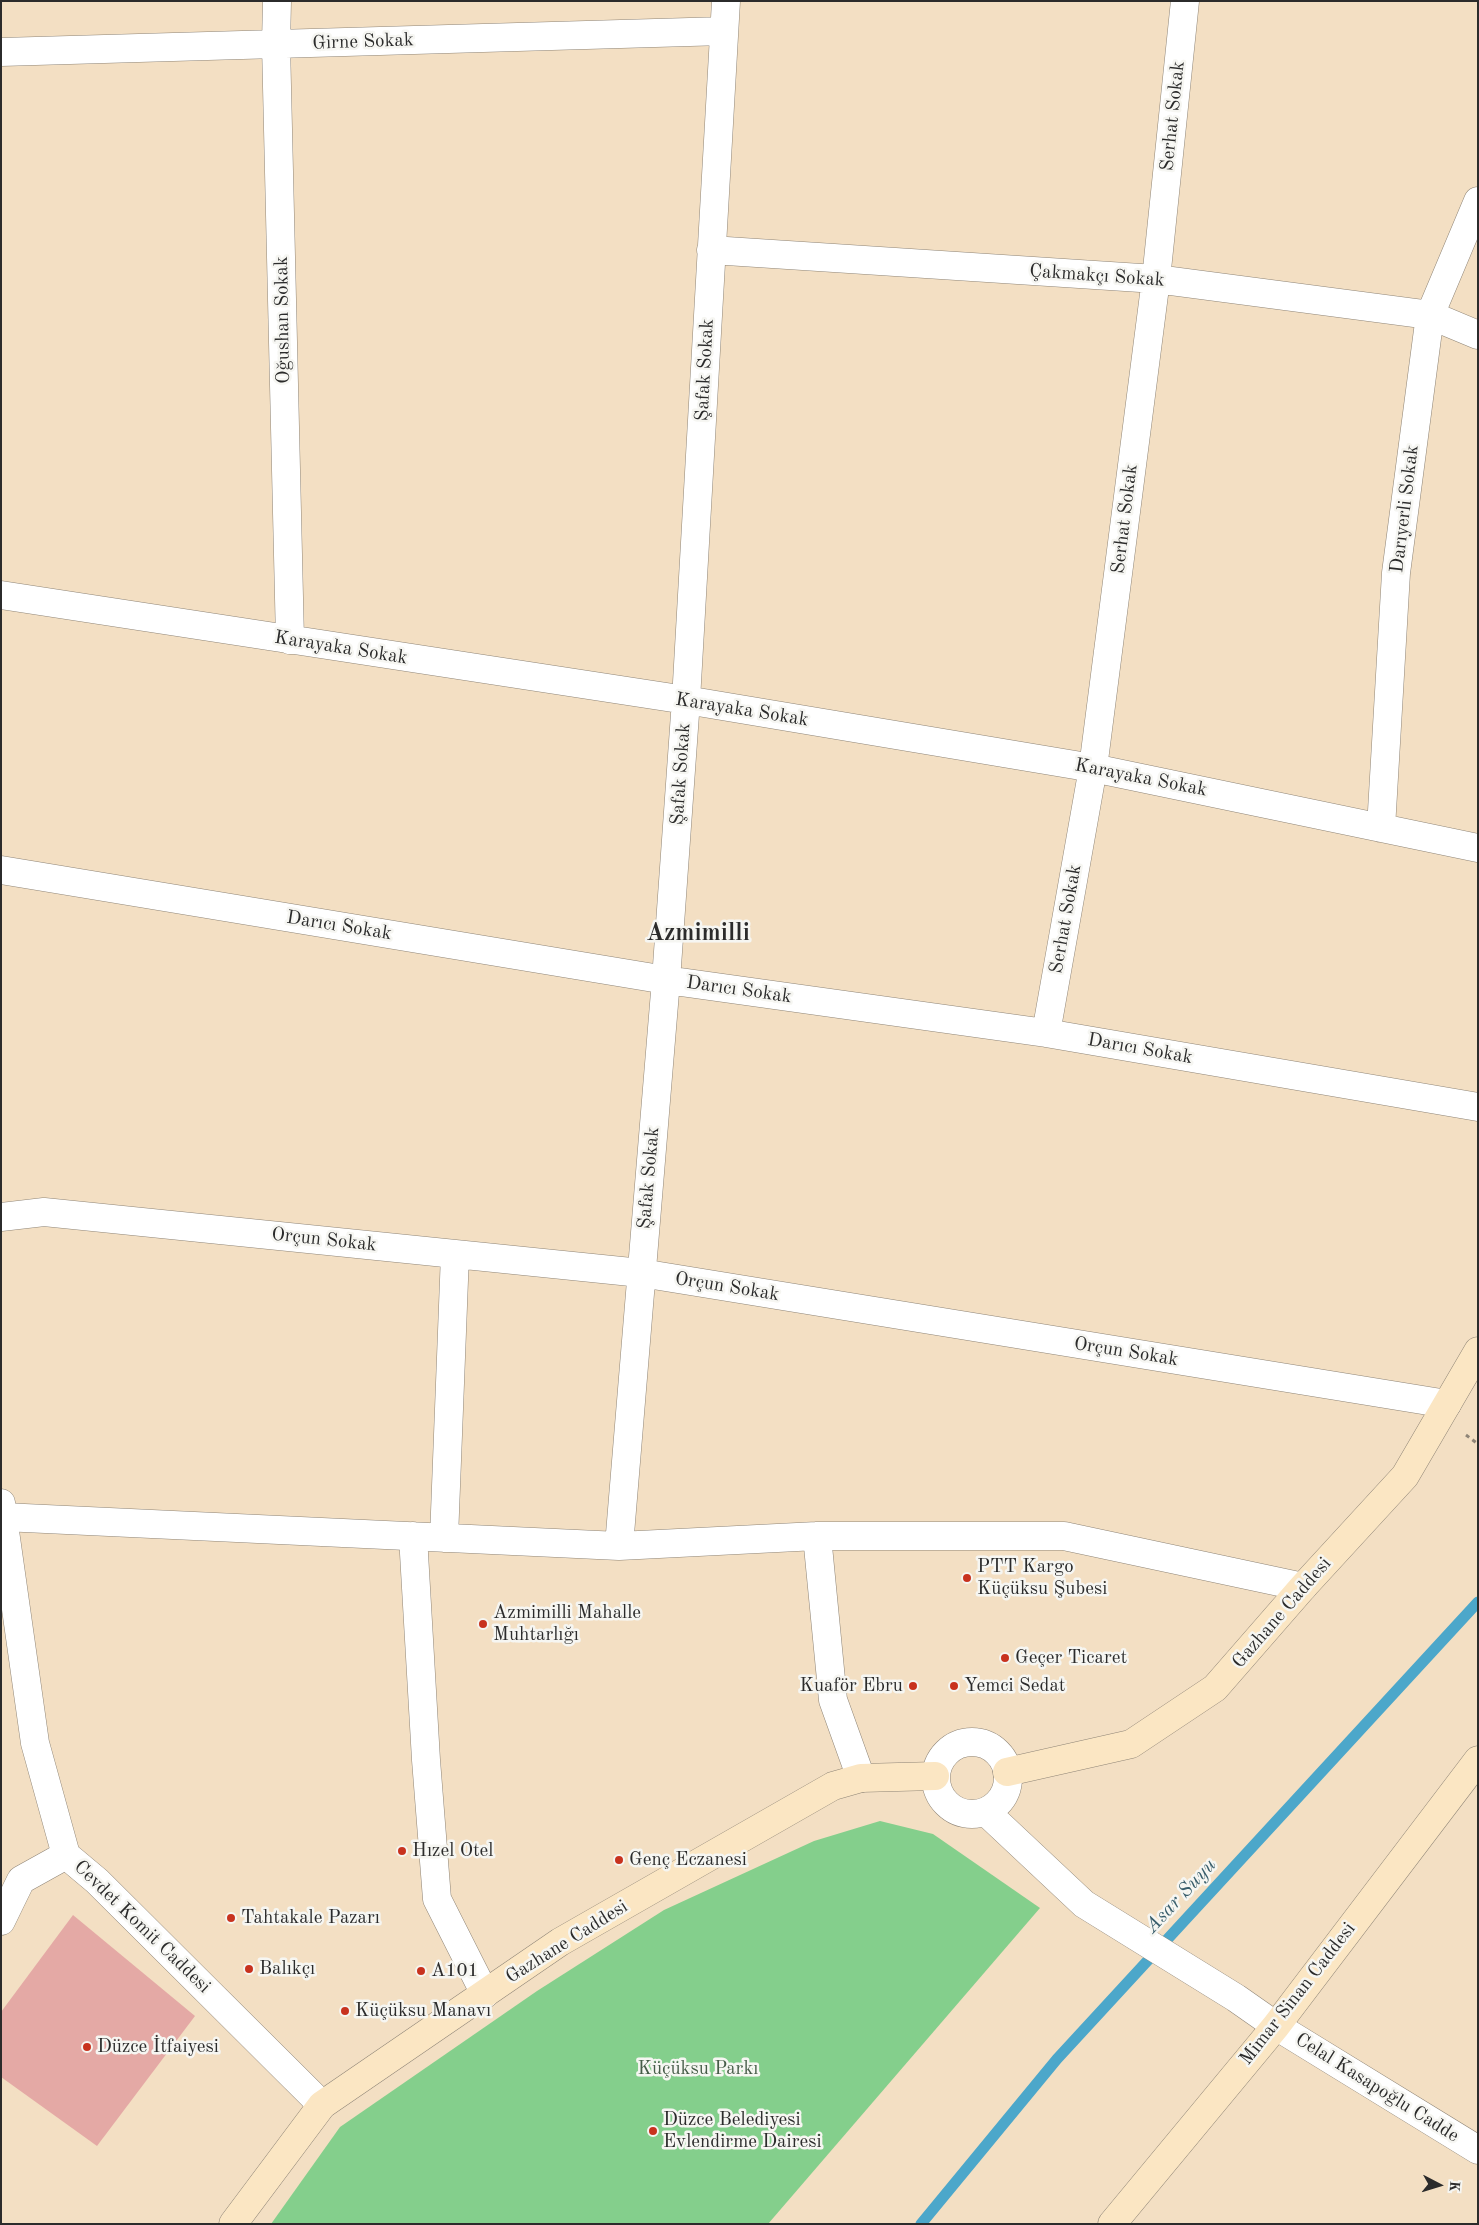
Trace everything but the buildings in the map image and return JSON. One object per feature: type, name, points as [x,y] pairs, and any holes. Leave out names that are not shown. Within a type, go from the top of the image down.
[{"type":"main road","name":"Gazhane Caddesi","points":[[1007,1772],[1132,1744],[1215,1688],[1303,1587],[1405,1476],[1478,1351]]},
{"type":"main road","name":"Mimar Sinan Caddesi","points":[[1112,2224],[1276,2026],[1478,1760]]},
{"type":"main road","name":"Gazhane Caddesi","points":[[233,2224],[322,2106],[560,1942],[833,1786],[861,1778],[935,1776]]},
{"type":"street","name":"Oğushan Sokak","points":[[277,1],[276,44],[290,640]]},
{"type":"street","name":"Şafak Sokak","points":[[619,1546],[666,980],[686,700],[726,1]]},
{"type":"street","name":"Serhat Sokak","points":[[1046,1033],[1093,768],[1156,279],[1185,1]]},
{"type":"street","name":"Girne Sokak","points":[[1,52],[724,31]]},
{"type":"street","name":"Darıyerli Sokak","points":[[1381,828],[1396,572],[1430,315],[1478,201]]},
{"type":"street","name":"Çakmakçı Sokak","points":[[712,250],[1156,279],[1430,315],[1478,335]]},
{"type":"street","name":"Karayaka Sokak","points":[[1,595],[686,700],[1093,768],[1478,848]]},
{"type":"street","name":"Darıcı Sokak","points":[[1,870],[666,980],[1046,1033],[1478,1107]]},
{"type":"street","name":"Orçun Sokak","points":[[1,1217],[44,1212],[642,1273],[1447,1404]]},
{"type":"street","points":[[444,1538],[455,1254]]},
{"type":"street","points":[[2,1510],[444,1538],[619,1546],[817,1536],[1064,1536],[1303,1587]]},
{"type":"street","name":"Cevdet Komit Caddesi","points":[[2,1510],[35,1743],[66,1854],[97,1881],[322,2106]]},
{"type":"street","points":[[413,1536],[426,1760],[437,1899],[485,1994]]},
{"type":"street","points":[[817,1536],[833,1700],[861,1778]]},
{"type":"street","points":[[975,1742],[986,1745],[996,1752],[1003,1761],[1007,1772],[1004,1795],[996,1805],[986,1812],[967,1814],[950,1808],[941,1799],[935,1776],[938,1765],[952,1747],[975,1742]]},
{"type":"street","name":"Celal Kasapoğlu Cadde","points":[[986,1812],[1084,1904],[1236,1998],[1276,2026],[1478,2150]]},
{"type":"street","points":[[1,1920],[11,1877],[66,1854]]},
{"type":"green space","name":"Küçüksu Parkı","points":[[880,1821],[933,1834],[1040,1908],[768,2224],[271,2224],[340,2127],[537,1991],[664,1910],[814,1841]]},
{"type":"waterway","name":"Asar Suyu","points":[[921,2224],[1057,2059],[1478,1602]]},
{"type":"place","name":"PTT Kargo Küçüksu Şubesi","points":[[967,1578]]},
{"type":"place","name":"Azmimilli Mahalle Muhtarlığı","points":[[483,1624]]},
{"type":"place","name":"Geçer Ticaret","points":[[1005,1658]]},
{"type":"place","name":"Kuaför Ebru","points":[[913,1686]]},
{"type":"place","name":"Yemci Sedat","points":[[954,1686]]},
{"type":"place","name":"Hızel Otel","points":[[402,1851]]},
{"type":"place","name":"Genç Eczanesi","points":[[619,1860]]},
{"type":"place","name":"Tahtakale Pazarı","points":[[231,1918]]},
{"type":"place","name":"Balıkçı","points":[[249,1969]]},
{"type":"place","name":"A101","points":[[421,1971]]},
{"type":"place","name":"Küçüksu Manavı","points":[[345,2011]]},
{"type":"place","name":"Düzce İtfaiyesi","points":[[87,2047]]},
{"type":"place","name":"Düzce Belediyesi Evlendirme Dairesi","points":[[653,2131]]},
{"type":"district","name":"Azmimilli","points":[[698,934]]}]
